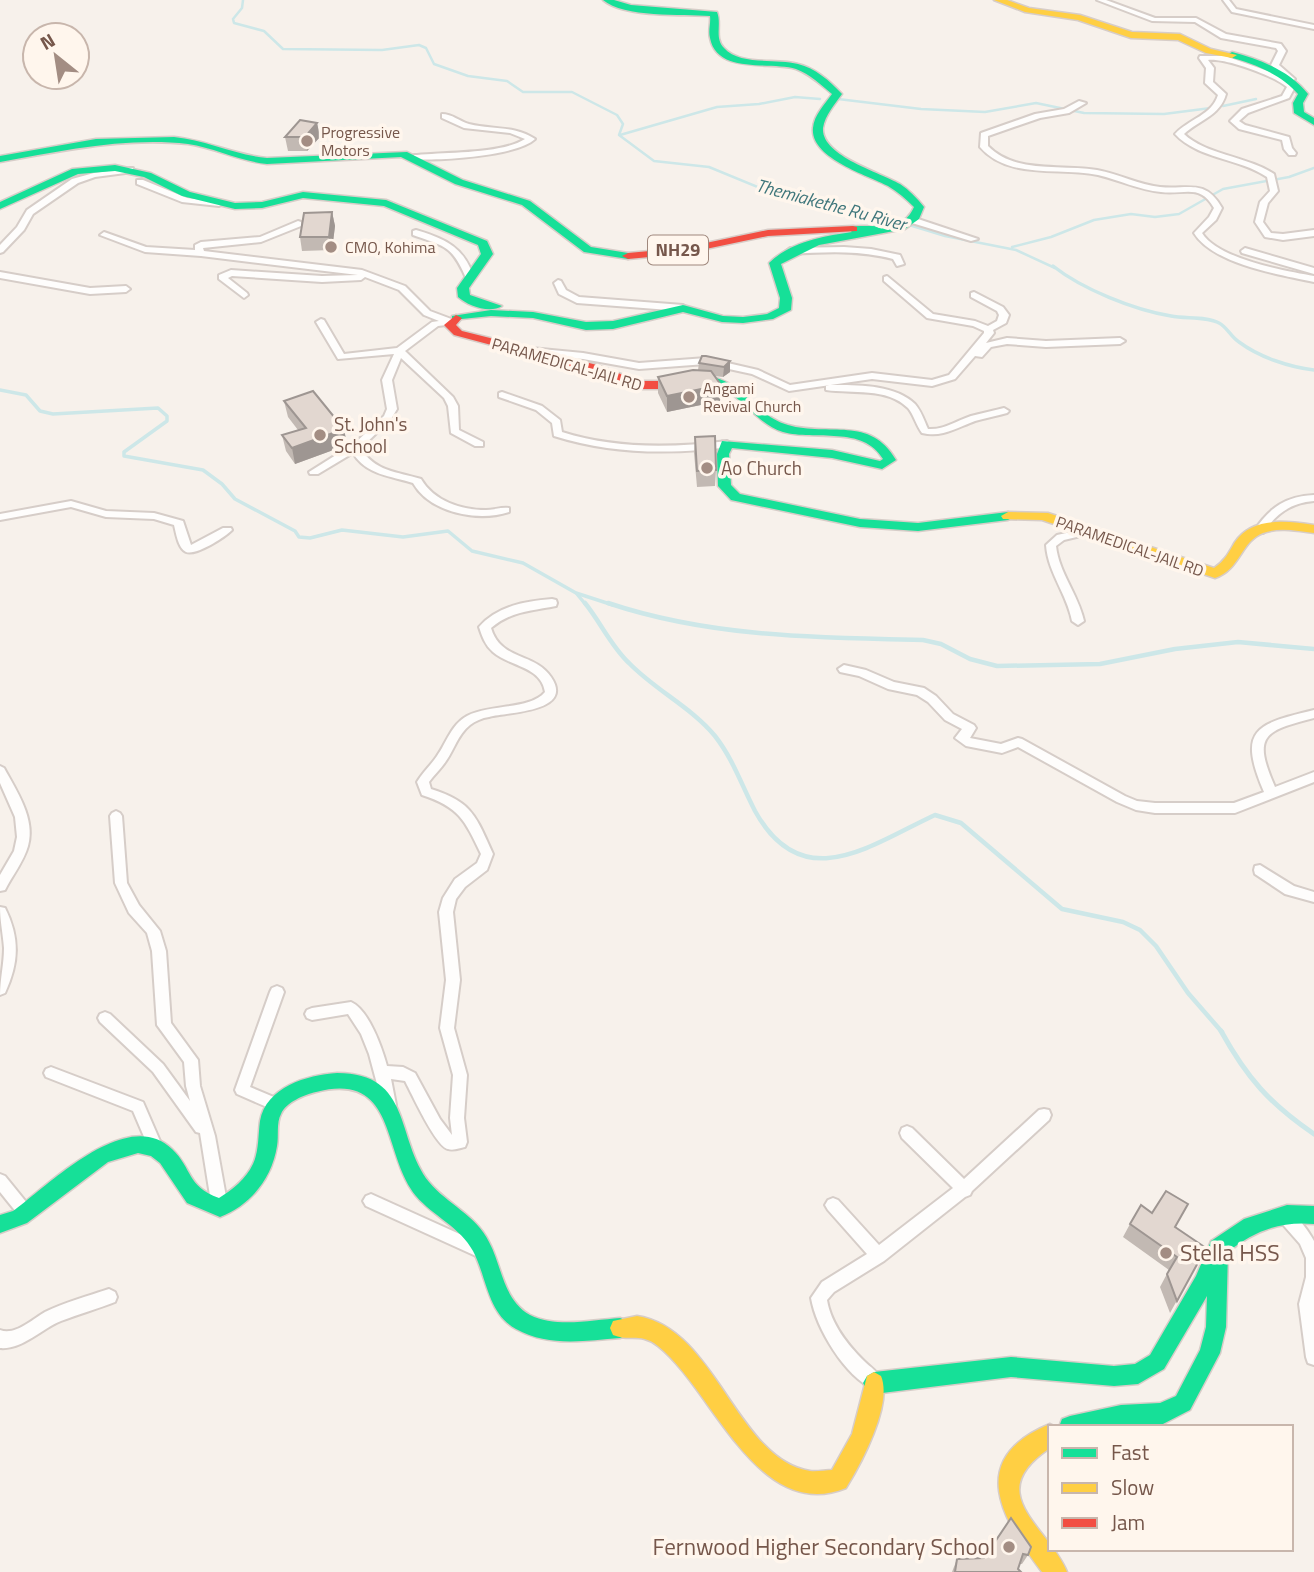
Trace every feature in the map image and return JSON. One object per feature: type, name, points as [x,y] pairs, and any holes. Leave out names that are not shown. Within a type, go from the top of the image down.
[{"type":"main road","points":[[607,0],[618,6],[631,8],[714,14],[717,27],[713,36],[715,43],[725,53],[752,62],[793,65],[805,69],[837,94],[820,116],[816,130],[817,140],[823,150],[834,158],[871,172],[906,190],[913,196],[919,208],[915,221]]},
{"type":"main road","points":[[998,0],[1028,10],[1080,18],[1131,35],[1180,37],[1209,51],[1242,57],[1289,82],[1303,94],[1298,103],[1299,113],[1314,122]]},
{"type":"main road","name":"NH29","points":[[0,159],[96,142],[174,141],[194,142],[246,159],[267,161],[304,161],[391,153],[417,157],[450,178],[526,203],[551,219],[579,244],[598,254],[659,254],[768,233],[896,229],[915,221]]},
{"type":"main road","points":[[0,206],[76,171],[95,168],[155,178],[186,194],[219,204],[245,207],[303,195],[386,203],[483,243],[487,248],[486,254],[463,288],[468,300],[533,315]]},
{"type":"main road","points":[[683,308],[722,319],[757,319],[778,314],[785,310],[788,300],[775,273],[775,262],[790,251],[817,243],[896,229]]},
{"type":"main road","name":"PARAMEDICAL-JAIL RD","points":[[683,308],[613,326],[586,326],[533,315],[491,313],[464,316],[451,321],[450,325],[458,333],[612,373],[639,386],[651,387],[694,379],[709,379],[728,384],[745,395],[766,420],[780,427],[816,434],[866,437],[882,443],[889,450],[890,460],[886,464],[876,464],[832,454],[727,444],[723,454],[725,486],[736,497],[860,523],[918,527],[998,516],[1043,516],[1215,573],[1232,564],[1242,542],[1259,531]]},
{"type":"main road","points":[[1259,531],[1273,526],[1314,529]]},
{"type":"main road","points":[[0,1224],[8,1224],[26,1213],[57,1186],[102,1155],[139,1144],[156,1148],[170,1160],[192,1195],[220,1208],[251,1186],[262,1166],[267,1151],[268,1117],[276,1105],[312,1086],[342,1081],[373,1089],[385,1100],[404,1160],[414,1178],[423,1191],[470,1229],[484,1253],[505,1308],[527,1326],[573,1333],[643,1326],[662,1337],[691,1362],[752,1448],[764,1460],[790,1476],[814,1485],[838,1480],[861,1445],[872,1406],[874,1381],[1011,1367],[1114,1377],[1138,1374],[1157,1362],[1203,1283],[1218,1248],[1237,1232],[1283,1214],[1302,1212],[1314,1215]]},
{"type":"main road","points":[[1079,1425],[1121,1416],[1161,1414],[1183,1403],[1210,1353],[1216,1327],[1218,1248]]},
{"type":"main road","points":[[1048,1437],[1020,1459],[1009,1477],[1006,1496],[1016,1519],[1056,1572]]},
{"type":"street","points":[[1100,0],[1154,20],[1196,20],[1224,36],[1278,46],[1282,51],[1275,65],[1291,87],[1285,98],[1245,111],[1234,121],[1242,127],[1286,139],[1288,149],[1292,153]]},
{"type":"street","points":[[1217,0],[1234,11],[1314,27]]},
{"type":"street","points":[[1226,0],[1234,11]]},
{"type":"street","points":[[1289,82],[1234,60],[1214,56],[1203,58],[1210,68],[1209,83],[1222,94],[1222,99],[1215,110],[1179,134],[1188,143],[1242,160],[1271,176],[1274,191],[1264,202],[1259,222],[1268,235],[1283,237],[1314,233]]},
{"type":"street","points":[[1082,103],[1066,111],[1038,116],[984,135],[983,145],[994,157],[1020,165],[1093,172],[1161,190],[1200,190],[1208,194],[1217,208],[1213,218],[1198,233],[1199,239],[1205,245],[1236,259],[1314,279]]},
{"type":"street","points":[[417,157],[500,151],[525,145],[531,139],[512,131],[467,125],[445,116]]},
{"type":"street","points":[[0,250],[21,229],[30,212],[75,181],[94,175],[135,176]]},
{"type":"street","points":[[915,221],[974,239]]},
{"type":"street","points":[[201,253],[198,247],[204,244],[261,239],[298,224]]},
{"type":"street","points":[[416,233],[454,249],[467,265],[470,278]]},
{"type":"street","points":[[104,235],[145,249],[340,268],[402,288],[427,313],[451,321]]},
{"type":"street","points":[[790,251],[880,253],[897,257],[900,264]]},
{"type":"street","points":[[1245,251],[1314,271]]},
{"type":"street","points":[[244,295],[222,277],[231,273],[322,279],[371,276]]},
{"type":"street","points":[[0,275],[90,291],[126,289]]},
{"type":"street","points":[[887,279],[930,316],[988,329],[1001,323],[1004,314],[974,295]]},
{"type":"street","points":[[558,283],[562,292],[577,300],[683,308]]},
{"type":"street","points":[[314,472],[377,430],[392,409],[387,380],[400,351],[435,324],[451,321]]},
{"type":"street","points":[[321,322],[336,344],[341,357],[400,351]]},
{"type":"street","points":[[932,383],[952,377],[989,333],[988,329]]},
{"type":"street","points":[[797,388],[872,376],[944,385],[960,379],[982,351],[996,342],[1046,344],[1120,341]]},
{"type":"street","points":[[400,351],[415,368],[444,392],[452,404],[454,430],[479,443]]},
{"type":"street","points":[[524,351],[583,356],[639,366],[706,361],[737,367],[789,388],[853,388],[880,393],[911,405],[922,427],[930,432],[950,429],[974,418],[1004,411]]},
{"type":"street","points":[[502,395],[540,408],[557,422],[557,434],[585,443],[668,450],[727,444]]},
{"type":"street","points":[[355,447],[362,462],[380,471],[417,481],[422,493],[441,503],[482,515],[505,510]]},
{"type":"street","points":[[1259,531],[1266,519],[1285,503],[1292,499],[1314,498]]},
{"type":"street","points":[[0,517],[71,504],[106,514],[169,518],[179,523],[185,545],[190,549],[227,530]]},
{"type":"street","points":[[1078,621],[1073,597],[1054,564],[1051,545],[1060,537],[1085,532]]},
{"type":"street","points":[[383,1072],[402,1073],[410,1077],[435,1124],[449,1143],[460,1142],[457,1118],[460,1075],[447,1028],[453,980],[446,912],[450,898],[460,883],[482,866],[488,854],[470,816],[462,806],[426,792],[423,782],[441,760],[457,729],[466,721],[502,708],[540,705],[548,698],[550,682],[538,671],[494,650],[487,641],[485,627],[516,608],[552,603]]},
{"type":"street","points":[[844,669],[927,695],[949,717],[970,728],[961,738],[965,741],[990,744],[1002,749],[1018,742],[1136,805],[1224,810],[1314,777]]},
{"type":"street","points":[[1271,793],[1257,763],[1259,740],[1264,730],[1276,723],[1314,714]]},
{"type":"street","points":[[0,771],[23,826],[24,838],[0,886]]},
{"type":"street","points":[[116,816],[121,883],[134,909],[153,931],[159,951],[164,1025],[191,1060],[193,1086],[208,1136],[220,1208]]},
{"type":"street","points":[[1260,870],[1290,890],[1314,897]]},
{"type":"street","points":[[0,912],[12,948],[10,966],[0,989]]},
{"type":"street","points":[[276,1105],[242,1090],[277,992]]},
{"type":"street","points":[[312,1014],[352,1008],[361,1019],[383,1072],[390,1113]]},
{"type":"street","points":[[106,1018],[158,1068],[208,1136]]},
{"type":"street","points":[[51,1073],[138,1107],[156,1148]]},
{"type":"street","points":[[874,1381],[854,1365],[819,1310],[818,1298],[828,1287],[879,1256],[965,1190],[1044,1115]]},
{"type":"street","points":[[907,1133],[965,1190]]},
{"type":"street","points":[[0,1181],[26,1213]]},
{"type":"street","points":[[371,1201],[484,1253]]},
{"type":"street","points":[[833,1205],[879,1256]]},
{"type":"street","points":[[1283,1214],[1305,1239],[1314,1258],[1314,1277],[1307,1304],[1314,1357]]},
{"type":"street","points":[[0,1338],[3,1341],[18,1337],[54,1316],[109,1297]]},
{"type":"building","points":[[300,120],[317,123],[305,137],[285,137]]},
{"type":"building","points":[[332,212],[329,237],[300,237],[304,213]]},
{"type":"building","points":[[702,356],[730,361],[724,367],[699,363]]},
{"type":"building","points":[[693,370],[711,371],[721,385],[667,396],[658,377]]},
{"type":"building","points":[[313,391],[344,429],[292,448],[282,435],[306,428],[284,401]]},
{"type":"building","points":[[715,436],[716,470],[697,471],[695,437]]},
{"type":"building","points":[[1166,1191],[1188,1204],[1175,1227],[1206,1248],[1177,1301],[1167,1274],[1177,1257],[1130,1224],[1141,1205],[1152,1213]]},
{"type":"building","name":"Fernwood Higher Secondary School","points":[[1011,1518],[1031,1547],[1028,1555],[1023,1554],[1018,1569],[1021,1572],[955,1572],[957,1559],[984,1558]]},
{"type":"waterway","name":"Themiakethe Ru River","points":[[243,0],[242,8],[233,19],[234,23],[264,31],[283,49],[382,50],[419,45],[426,48],[434,64],[468,76],[507,81],[523,92],[572,92],[617,115],[623,124],[619,135],[654,161],[709,167],[765,190],[847,206],[945,236],[1016,250],[1055,268]]},
{"type":"waterway","points":[[620,135],[717,107],[759,104],[795,97],[820,99]]},
{"type":"waterway","points":[[838,99],[921,109],[985,112],[1036,103],[1084,113],[1164,114],[1211,108]]},
{"type":"waterway","points":[[1223,106],[1256,99]]},
{"type":"waterway","points":[[1012,247],[1051,237],[1094,220],[1131,214],[1155,217],[1179,214],[1223,189],[1289,177],[1314,168]]},
{"type":"waterway","name":"Themiakethe Ru River","points":[[1053,266],[1078,283],[1125,304],[1171,316],[1214,321],[1236,340],[1265,357],[1314,370]]},
{"type":"waterway","points":[[0,390],[26,395],[40,411],[53,414],[158,408],[167,416],[167,421],[124,452],[124,456],[203,470],[222,484],[235,499],[295,531],[299,537],[310,538],[342,530],[403,537],[448,531],[472,551],[523,563],[576,593],[613,605]]},
{"type":"waterway","points":[[577,594],[586,605]]},
{"type":"waterway","points":[[585,603],[629,663],[695,716],[715,736],[732,763],[755,811],[774,837],[795,852],[816,858],[839,856],[887,839],[935,815],[961,823],[1062,909],[1123,922],[1140,930],[1156,946],[1188,993],[1222,1032]]},
{"type":"waterway","points":[[608,603],[685,623],[764,634],[923,640],[941,644],[970,659],[997,666],[1100,664],[1175,649],[1238,642],[1314,649]]},
{"type":"waterway","points":[[1221,1031],[1240,1063],[1260,1088],[1314,1134]]},
{"type":"traffic: fast","points":[[607,0],[618,6],[631,8],[714,14],[715,41],[720,50],[729,56],[751,62],[786,64],[802,68],[818,77],[837,94],[823,113],[818,129],[821,141],[842,160],[898,188],[919,207],[915,217],[901,227],[883,230],[853,229]]},
{"type":"traffic: fast","points":[[1232,55],[1260,65],[1298,88],[1303,94],[1298,103],[1299,113],[1314,122]]},
{"type":"traffic: fast","points":[[0,159],[96,142],[174,140],[194,142],[246,159],[267,161],[403,154],[459,182],[526,203],[588,250],[628,256]]},
{"type":"traffic: fast","points":[[0,206],[76,171],[115,168],[147,175],[186,194],[235,206],[262,205],[303,195],[386,203],[483,243],[487,254],[463,288],[464,297],[474,303],[496,306]]},
{"type":"traffic: fast","points":[[456,318],[491,313],[533,315],[586,326],[613,325],[683,308],[722,319],[769,317],[785,310],[786,298],[775,263],[801,247],[845,236],[890,230]]},
{"type":"traffic: fast","points":[[663,385],[694,379],[712,380],[733,390],[776,425],[800,431],[860,436],[873,440],[883,448],[890,460],[882,465],[832,454],[727,444],[723,454],[725,486],[736,497],[860,523],[918,527],[1008,516]]},
{"type":"traffic: fast","points":[[0,1224],[20,1217],[101,1156],[120,1148],[138,1145],[161,1152],[171,1162],[191,1194],[220,1208],[235,1199],[258,1174],[268,1146],[270,1118],[278,1103],[287,1096],[315,1084],[337,1081],[359,1083],[374,1090],[392,1114],[413,1175],[422,1188],[470,1230],[482,1248],[500,1298],[512,1315],[545,1330],[620,1328]]},
{"type":"traffic: fast","points":[[1079,1425],[1121,1416],[1161,1414],[1183,1403],[1210,1353],[1216,1327],[1218,1248],[1239,1232],[1262,1220],[1287,1214],[1314,1215]]},
{"type":"traffic: fast","points":[[874,1383],[1011,1367],[1114,1376],[1138,1374],[1157,1362],[1203,1283],[1218,1248]]},
{"type":"traffic: slow","points":[[998,0],[1028,10],[1080,18],[1131,35],[1180,37],[1209,51],[1232,55]]},
{"type":"traffic: slow","points":[[1008,516],[1043,516],[1215,573],[1228,565],[1247,536],[1255,531],[1274,526],[1314,529]]},
{"type":"traffic: slow","points":[[620,1328],[642,1327],[668,1341],[698,1373],[730,1419],[767,1461],[788,1476],[812,1483],[838,1480],[845,1469],[862,1434],[874,1383]]},
{"type":"traffic: slow","points":[[1048,1436],[1026,1451],[1013,1467],[1008,1484],[1010,1501],[1018,1519],[1056,1572]]},
{"type":"traffic: jam","points":[[628,256],[682,251],[768,233],[853,229]]},
{"type":"traffic: jam","points":[[456,318],[450,325],[458,333],[593,368],[637,385],[663,385]]},
{"type":"place","name":"Progressive Motors","points":[[307,141]]},
{"type":"place","name":"CMO, Kohima","points":[[331,247]]},
{"type":"place","name":"Angami Revival Church","points":[[689,397]]},
{"type":"place","name":"St. John's School","points":[[320,435]]},
{"type":"place","name":"Ao Church","points":[[707,468]]},
{"type":"place","name":"Stella HSS","points":[[1166,1253]]},
{"type":"place","name":"Fernwood Higher Secondary School","points":[[1009,1547]]}]
